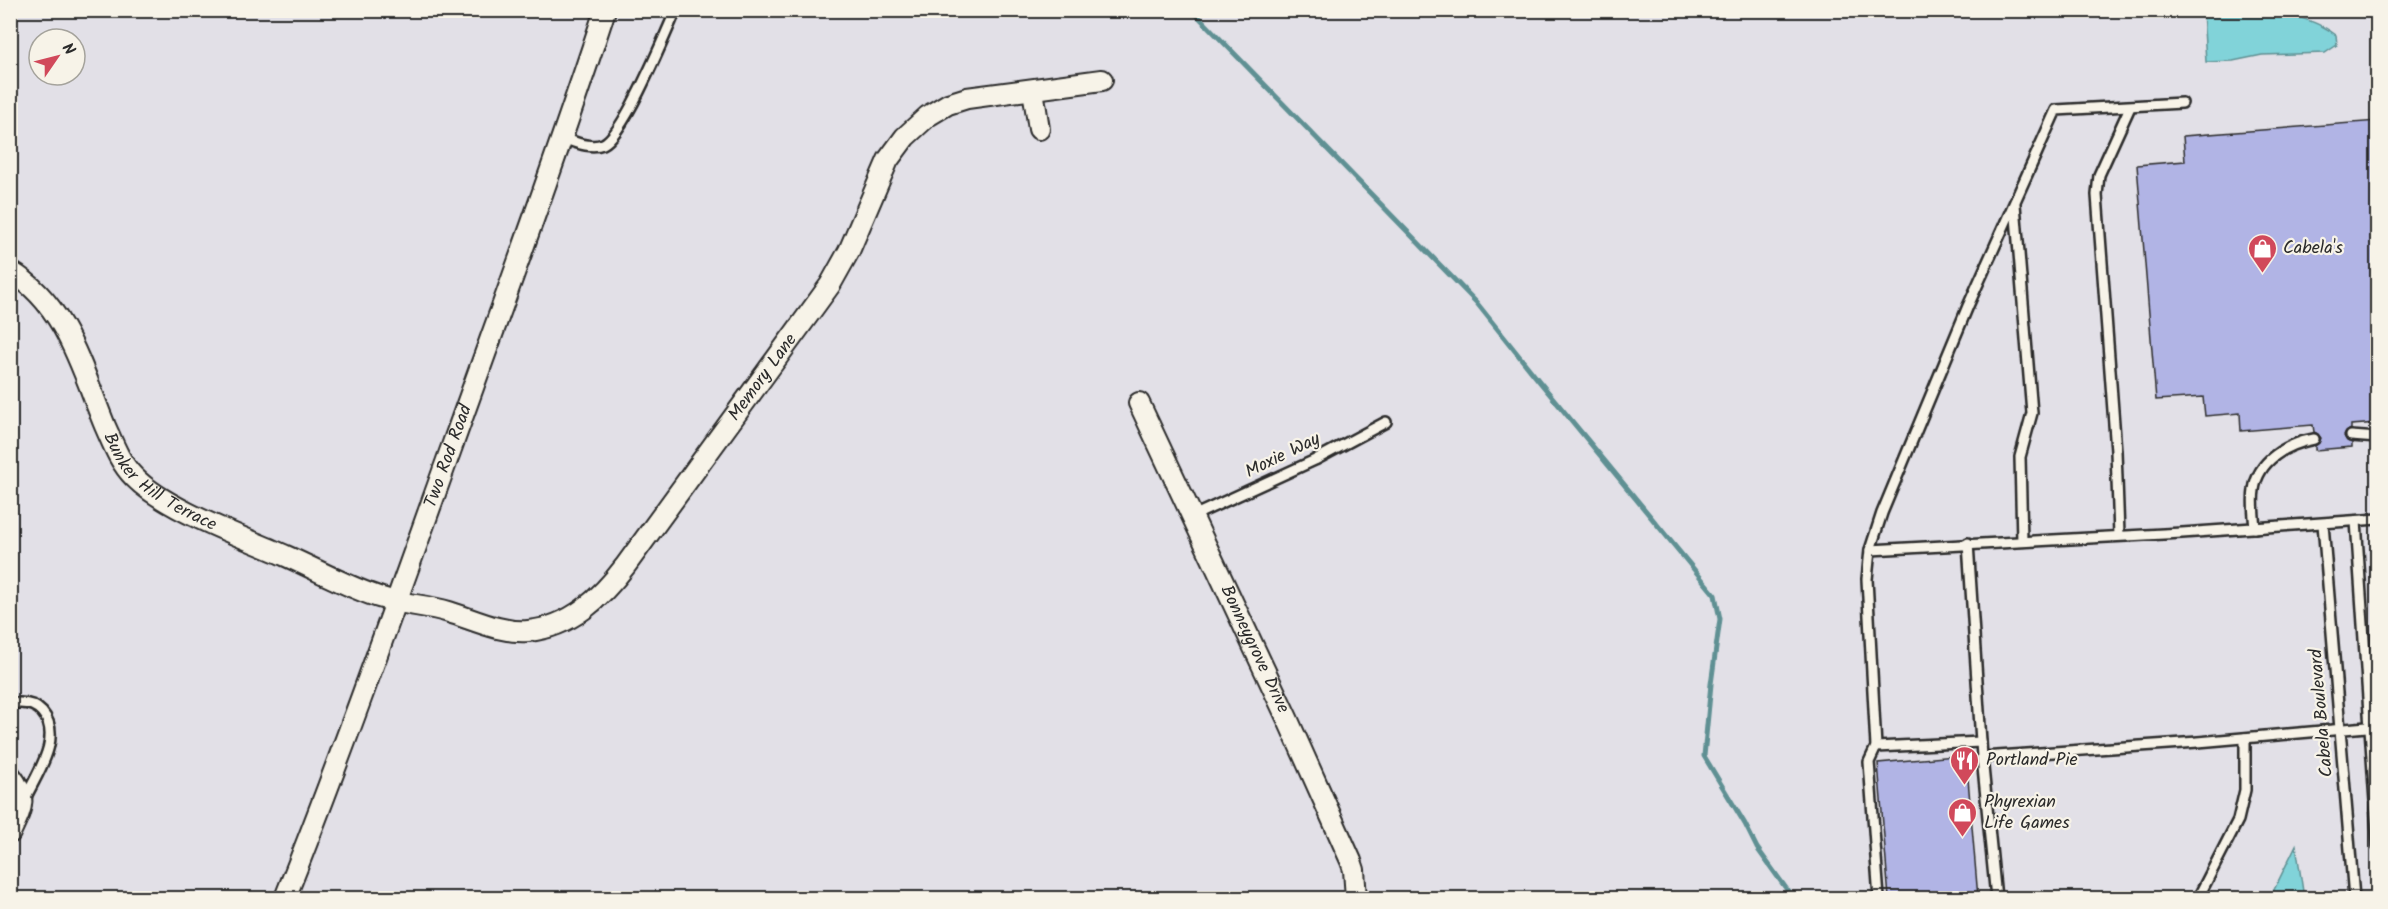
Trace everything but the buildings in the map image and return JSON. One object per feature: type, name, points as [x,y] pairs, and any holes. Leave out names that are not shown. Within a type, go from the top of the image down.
[{"type":"street","name":"Two Rod Road","points":[[285,898],[326,794],[563,138],[605,10]]},
{"type":"street","name":"Memory Lane","points":[[396,601],[448,612],[482,624],[513,631],[540,629],[554,625],[586,608],[607,589],[626,565],[826,291],[849,251],[882,173],[905,137],[928,116],[956,101],[1102,80]]},
{"type":"street","points":[[1033,90],[1039,129]]},
{"type":"street","name":"Bunker Hill Terrace","points":[[10,271],[43,297],[62,323],[111,440],[124,465],[134,478],[155,494],[203,519],[361,589],[396,601]]},
{"type":"street","name":"Bonneygrove Drive","points":[[1139,403],[1351,861],[1356,898]]},
{"type":"street","points":[[10,776],[23,795],[22,804],[10,833]]},
{"type":"lane","points":[[563,138],[597,146],[614,136],[628,112],[676,10]]},
{"type":"lane","points":[[1879,898],[1869,762],[1876,747],[1867,579],[1870,550],[1887,502],[1968,306],[2056,110],[2182,103]]},
{"type":"lane","points":[[2119,535],[2116,451],[2097,195],[2099,175],[2130,107]]},
{"type":"lane","points":[[2015,201],[2032,412],[2020,457],[2022,541]]},
{"type":"lane","name":"Moxie Way","points":[[1193,516],[1315,460],[1386,422]]},
{"type":"lane","points":[[2351,436],[2378,438]]},
{"type":"lane","points":[[2255,528],[2253,493],[2262,469],[2282,450],[2314,439]]},
{"type":"lane","points":[[1870,550],[2378,519]]},
{"type":"lane","points":[[2356,521],[2374,727],[2378,846]]},
{"type":"lane","name":"Cabela Boulevard","points":[[2323,524],[2354,898]]},
{"type":"lane","points":[[1968,543],[1982,757],[1996,898]]},
{"type":"lane","points":[[10,704],[24,703],[37,707],[45,717],[50,730],[48,748],[22,804]]},
{"type":"lane","points":[[1982,757],[2374,727]]},
{"type":"lane","points":[[2198,898],[2238,819],[2245,790],[2245,738]]},
{"type":"lane","points":[[1876,747],[1981,742]]},
{"type":"water","points":[[2203,11],[2272,12],[2305,19],[2336,35],[2337,45],[2325,53],[2262,55],[2233,61],[2206,62]]},
{"type":"water","points":[[2296,845],[2304,898],[2270,898]]},
{"type":"waterway","points":[[1192,10],[1476,302],[1715,595],[1720,619],[1704,756],[1757,848],[1793,898]]},
{"type":"place","name":"Cabela's","points":[[2262,274]]},
{"type":"place","name":"Portland Pie","points":[[1965,786]]},
{"type":"place","name":"Phyrexian Life Games","points":[[1963,838]]}]
